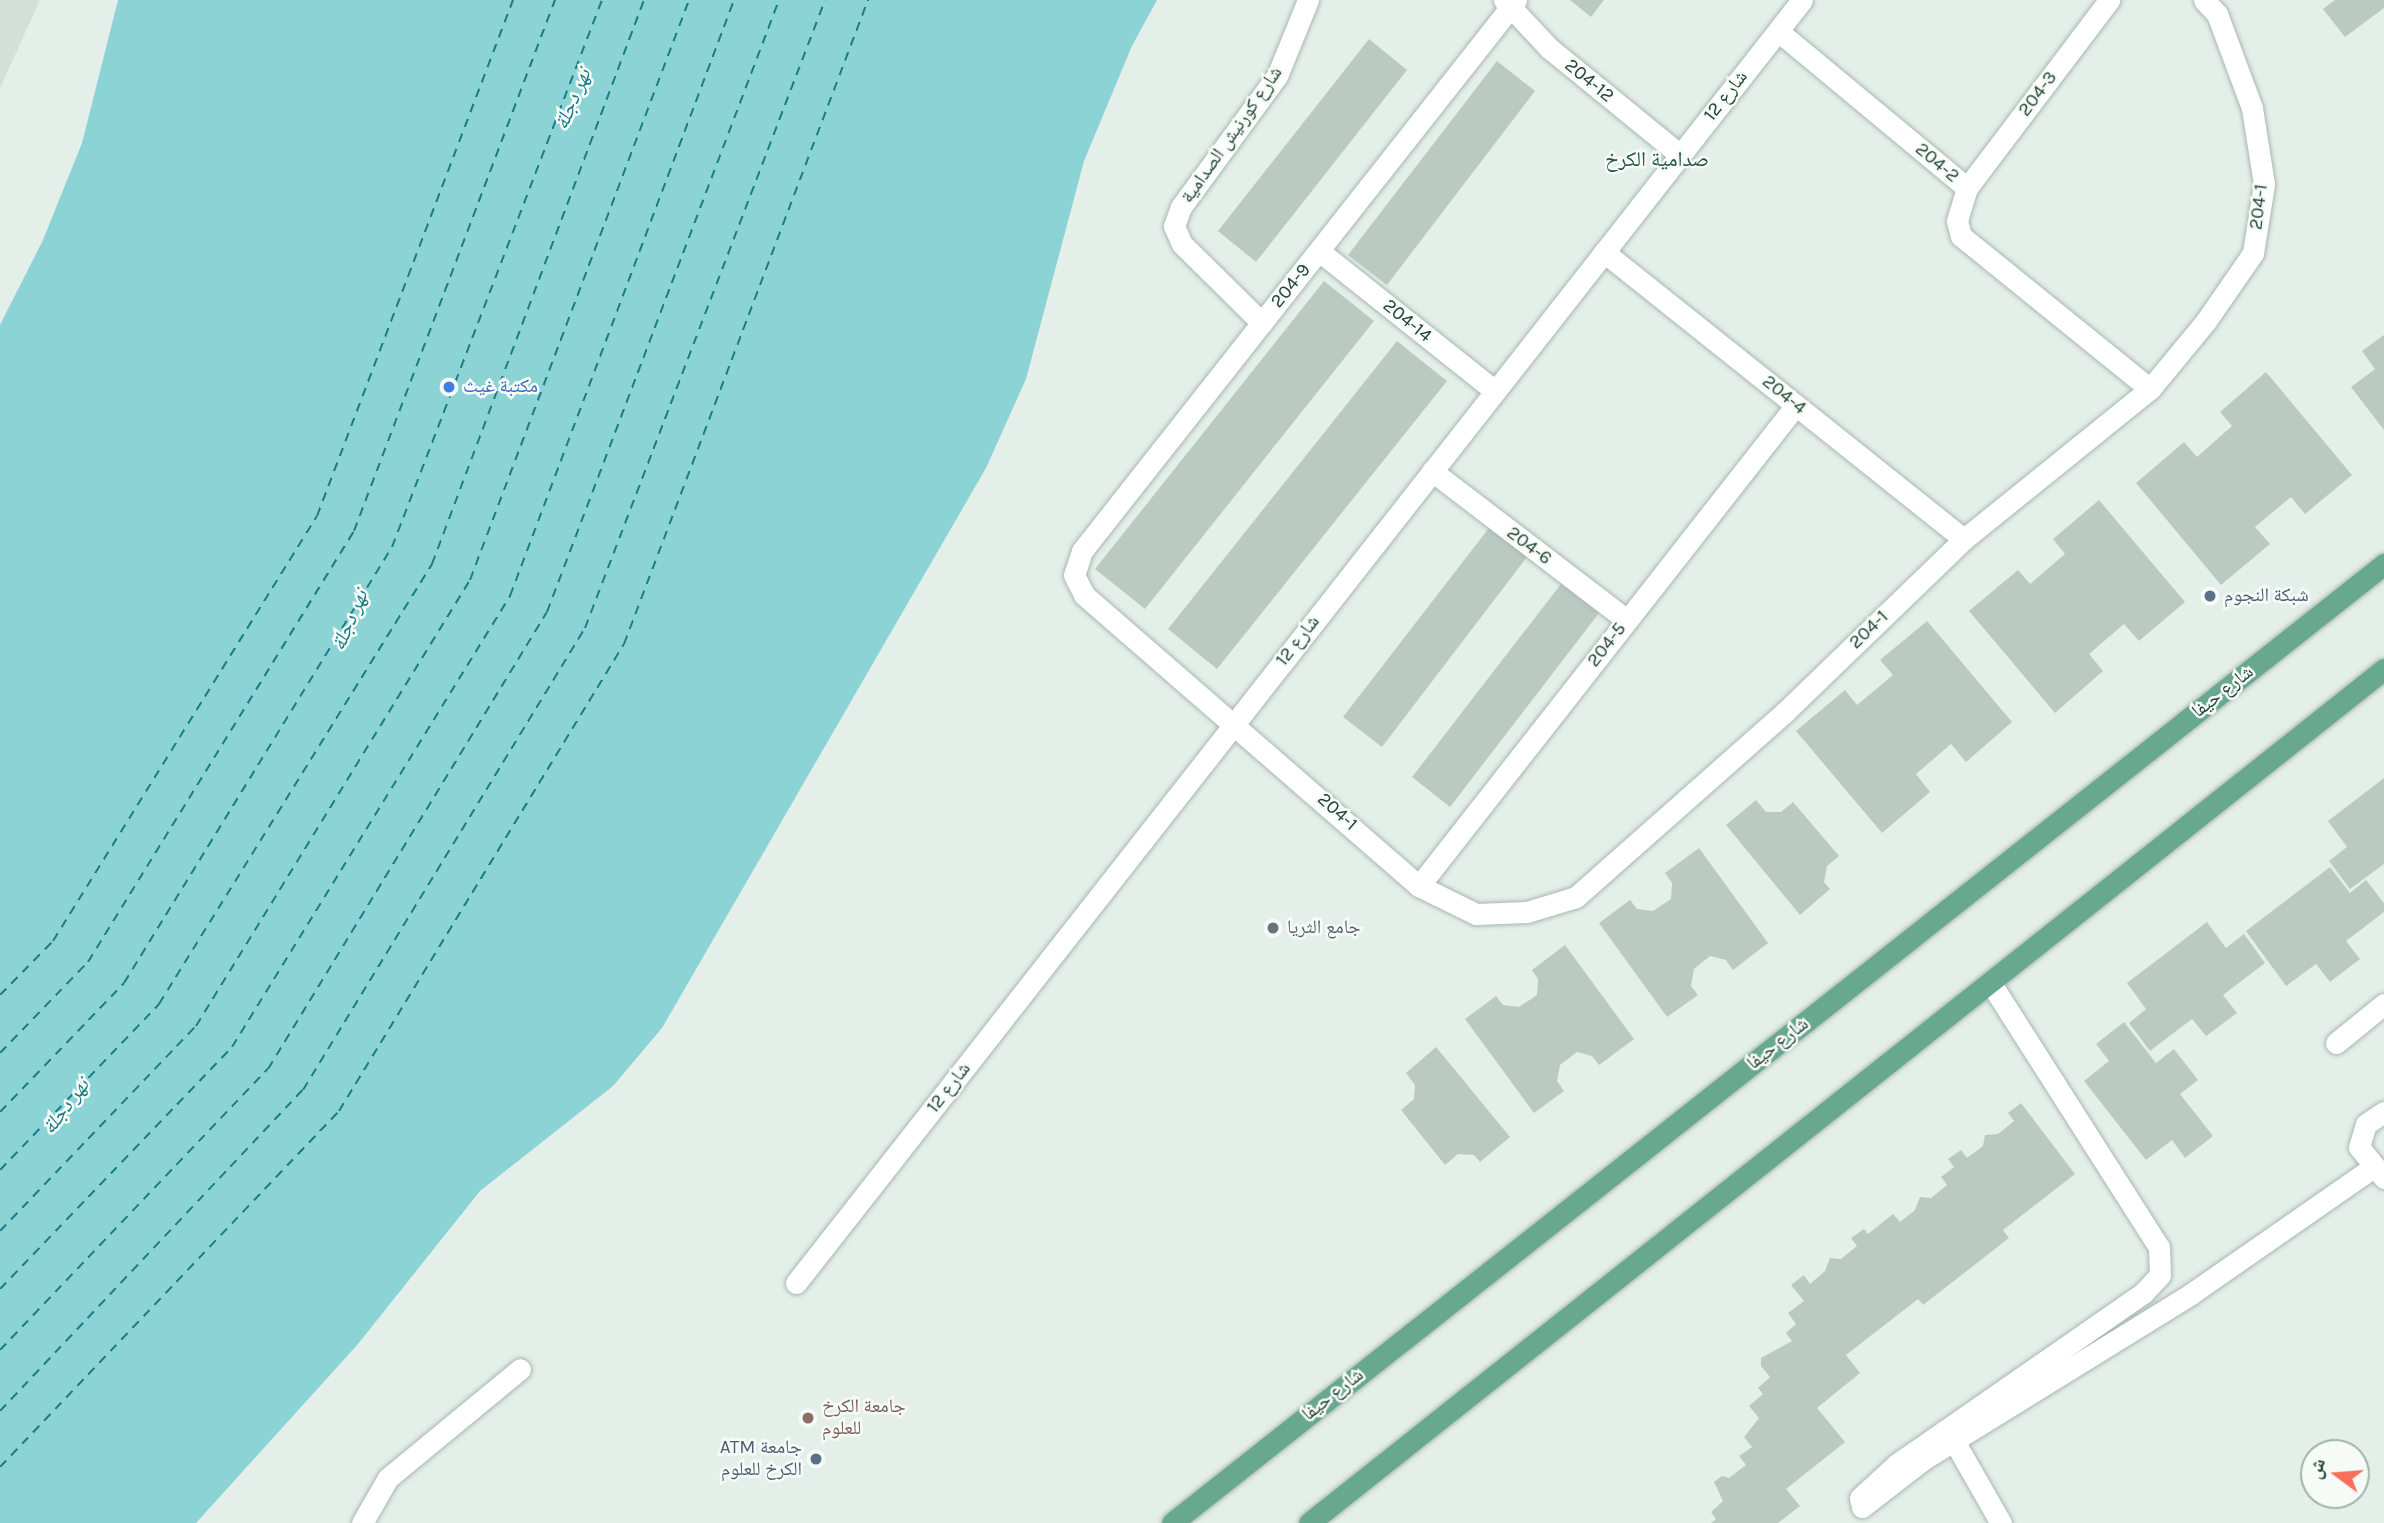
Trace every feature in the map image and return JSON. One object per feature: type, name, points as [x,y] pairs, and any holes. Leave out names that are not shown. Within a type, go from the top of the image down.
[{"type":"main road","name":"شارع حيفا","points":[[1171,1523],[2384,564]]},
{"type":"main road","points":[[1310,1523],[2384,669]]},
{"type":"street","name":"شارع كورنيش الصدامية","points":[[1262,323],[1182,244],[1174,226],[1181,207],[1277,76],[1308,0]]},
{"type":"street","name":"شارع 12","points":[[796,1283],[1802,0]]},
{"type":"street","name":"204-3","points":[[1967,188],[2109,0]]},
{"type":"street","name":"204-1","points":[[1074,575],[1084,595],[1235,722],[1419,886],[1476,914],[1527,912],[1576,897],[1785,712],[1964,539],[2150,389],[2253,253],[2264,184],[2252,108],[2217,14],[2204,0]]},
{"type":"street","name":"204-9","points":[[1074,575],[1082,551],[1319,251],[1510,3]]},
{"type":"street","name":"204-12","points":[[1510,3],[1549,48],[1680,155]]},
{"type":"street","name":"204-2","points":[[1778,31],[1967,188],[1957,220],[1961,236],[2150,389]]},
{"type":"street","name":"204-14","points":[[1319,251],[1495,391]]},
{"type":"street","name":"204-4","points":[[1604,252],[1964,539]]},
{"type":"street","name":"204-5","points":[[1419,886],[1796,405]]},
{"type":"street","name":"204-6","points":[[1432,471],[1627,620]]},
{"type":"street","points":[[1990,982],[2159,1247],[2160,1275],[2143,1293],[1897,1464],[1860,1498],[1859,1505],[1864,1507],[1881,1497],[1924,1459],[2191,1294],[2379,1172],[2359,1147],[2360,1136],[2366,1124],[2384,1112]]},
{"type":"street","points":[[2336,1043],[2384,1004]]},
{"type":"street","points":[[362,1523],[388,1478],[520,1369]]},
{"type":"street","points":[[1954,1441],[2001,1523]]},
{"type":"shaded area","points":[[0,0],[40,0],[0,88]]},
{"type":"water","name":"نهر دجلة","points":[[118,0],[1157,0],[1132,46],[1084,161],[1026,379],[986,468],[662,1028],[613,1086],[480,1191],[358,1344],[196,1523],[0,1523],[0,325],[43,240],[82,143]]},
{"type":"building","points":[[1570,0],[1604,0],[1591,17]]},
{"type":"building","points":[[2335,0],[2384,0],[2384,8],[2345,37],[2323,9]]},
{"type":"building","points":[[1369,39],[1407,70],[1256,262],[1218,231]]},
{"type":"building","points":[[1497,61],[1535,91],[1387,285],[1348,255]]},
{"type":"building","points":[[1324,281],[1374,321],[1145,609],[1095,569]]},
{"type":"building","points":[[2384,335],[2384,430],[2351,387],[2375,369],[2362,351]]},
{"type":"building","points":[[1397,341],[1447,381],[1217,669],[1168,629]]},
{"type":"building","points":[[2266,372],[2352,475],[2305,514],[2291,497],[2255,527],[2270,544],[2221,585],[2136,483],[2184,442],[2197,457],[2232,426],[2220,412]]},
{"type":"building","points":[[2099,500],[2185,602],[2139,641],[2124,624],[2089,654],[2103,671],[2055,713],[1969,611],[2018,570],[2030,584],[2065,554],[2053,539]]},
{"type":"building","points":[[1492,524],[1530,553],[1382,747],[1343,717]]},
{"type":"building","points":[[1561,584],[1599,613],[1450,807],[1412,777]]},
{"type":"building","points":[[1927,621],[2012,722],[1966,762],[1951,744],[1916,774],[1930,792],[1882,833],[1796,731],[1845,690],[1857,705],[1893,675],[1880,660]]},
{"type":"building","points":[[2384,778],[2384,864],[2350,889],[2329,861],[2347,847],[2328,821]]},
{"type":"building","points":[[1756,800],[1766,812],[1781,812],[1793,802],[1839,856],[1827,866],[1824,882],[1830,889],[1800,915],[1726,825]]},
{"type":"building","points":[[1699,848],[1768,943],[1733,970],[1726,960],[1710,956],[1694,969],[1691,986],[1698,995],[1667,1017],[1599,923],[1630,900],[1637,909],[1653,911],[1671,899],[1672,883],[1665,873]]},
{"type":"building","points":[[2330,867],[2350,893],[2366,880],[2384,903],[2384,912],[2346,941],[2360,959],[2330,982],[2316,964],[2286,986],[2246,931]]},
{"type":"building","points":[[2207,922],[2226,948],[2244,934],[2265,963],[2223,995],[2237,1013],[2206,1036],[2192,1019],[2150,1051],[2129,1023],[2146,1009],[2127,983]]},
{"type":"building","points":[[1565,945],[1634,1039],[1599,1065],[1592,1056],[1577,1052],[1560,1065],[1557,1081],[1564,1091],[1534,1113],[1465,1019],[1496,996],[1503,1005],[1519,1007],[1537,995],[1538,979],[1532,970]]},
{"type":"building","points":[[2124,1022],[2156,1063],[2174,1049],[2198,1080],[2180,1094],[2213,1136],[2185,1158],[2172,1140],[2146,1160],[2084,1081],[2109,1061],[2096,1044]]},
{"type":"building","points":[[1436,1047],[1510,1137],[1480,1162],[1474,1155],[1458,1154],[1445,1165],[1401,1110],[1414,1099],[1415,1085],[1406,1073]]},
{"type":"building","points":[[2021,1103],[2075,1174],[2003,1230],[2009,1238],[1923,1305],[1918,1299],[1846,1355],[1860,1373],[1817,1408],[1845,1442],[1786,1489],[1800,1506],[1778,1523],[1711,1523],[1716,1519],[1711,1512],[1723,1501],[1714,1482],[1722,1476],[1729,1478],[1746,1465],[1739,1456],[1752,1447],[1744,1437],[1759,1418],[1749,1406],[1763,1394],[1758,1388],[1770,1377],[1761,1366],[1761,1358],[1792,1341],[1786,1333],[1796,1324],[1788,1313],[1804,1301],[1791,1285],[1804,1275],[1810,1284],[1825,1271],[1830,1258],[1841,1259],[1857,1246],[1851,1238],[1864,1229],[1868,1234],[1893,1214],[1900,1222],[1915,1210],[1920,1197],[1931,1198],[1947,1185],[1941,1177],[1954,1167],[1948,1159],[1961,1150],[1967,1158],[1983,1146],[1985,1135],[1998,1134],[2014,1121],[2008,1113]]},
{"type":"ferry route","points":[[0,995],[53,941],[317,516],[513,0]]},
{"type":"ferry route","points":[[0,1053],[88,962],[354,531],[555,0]]},
{"type":"ferry route","points":[[0,1112],[124,983],[392,547],[602,0]]},
{"type":"ferry route","points":[[0,1170],[159,1004],[432,564],[644,0]]},
{"type":"ferry route","points":[[0,1231],[196,1026],[470,580],[689,0]]},
{"type":"ferry route","points":[[0,1289],[232,1047],[510,596],[734,0]]},
{"type":"ferry route","points":[[0,1350],[268,1069],[547,612],[779,0]]},
{"type":"ferry route","points":[[0,1411],[303,1090],[585,628],[825,0]]},
{"type":"ferry route","points":[[0,1467],[339,1111],[624,644],[868,0]]},
{"type":"place","name":"مكتبة غيث","points":[[449,387]]},
{"type":"place","name":"شبكة النجوم","points":[[2210,596]]},
{"type":"place","name":"جامع الثريا","points":[[1273,928]]},
{"type":"place","name":"جامعة الكرخ للعلوم","points":[[808,1418]]},
{"type":"place","name":"ATM جامعة الكرخ للعلوم","points":[[816,1459]]},
{"type":"district","name":"صدامية الكرخ","points":[[1657,159]]}]
